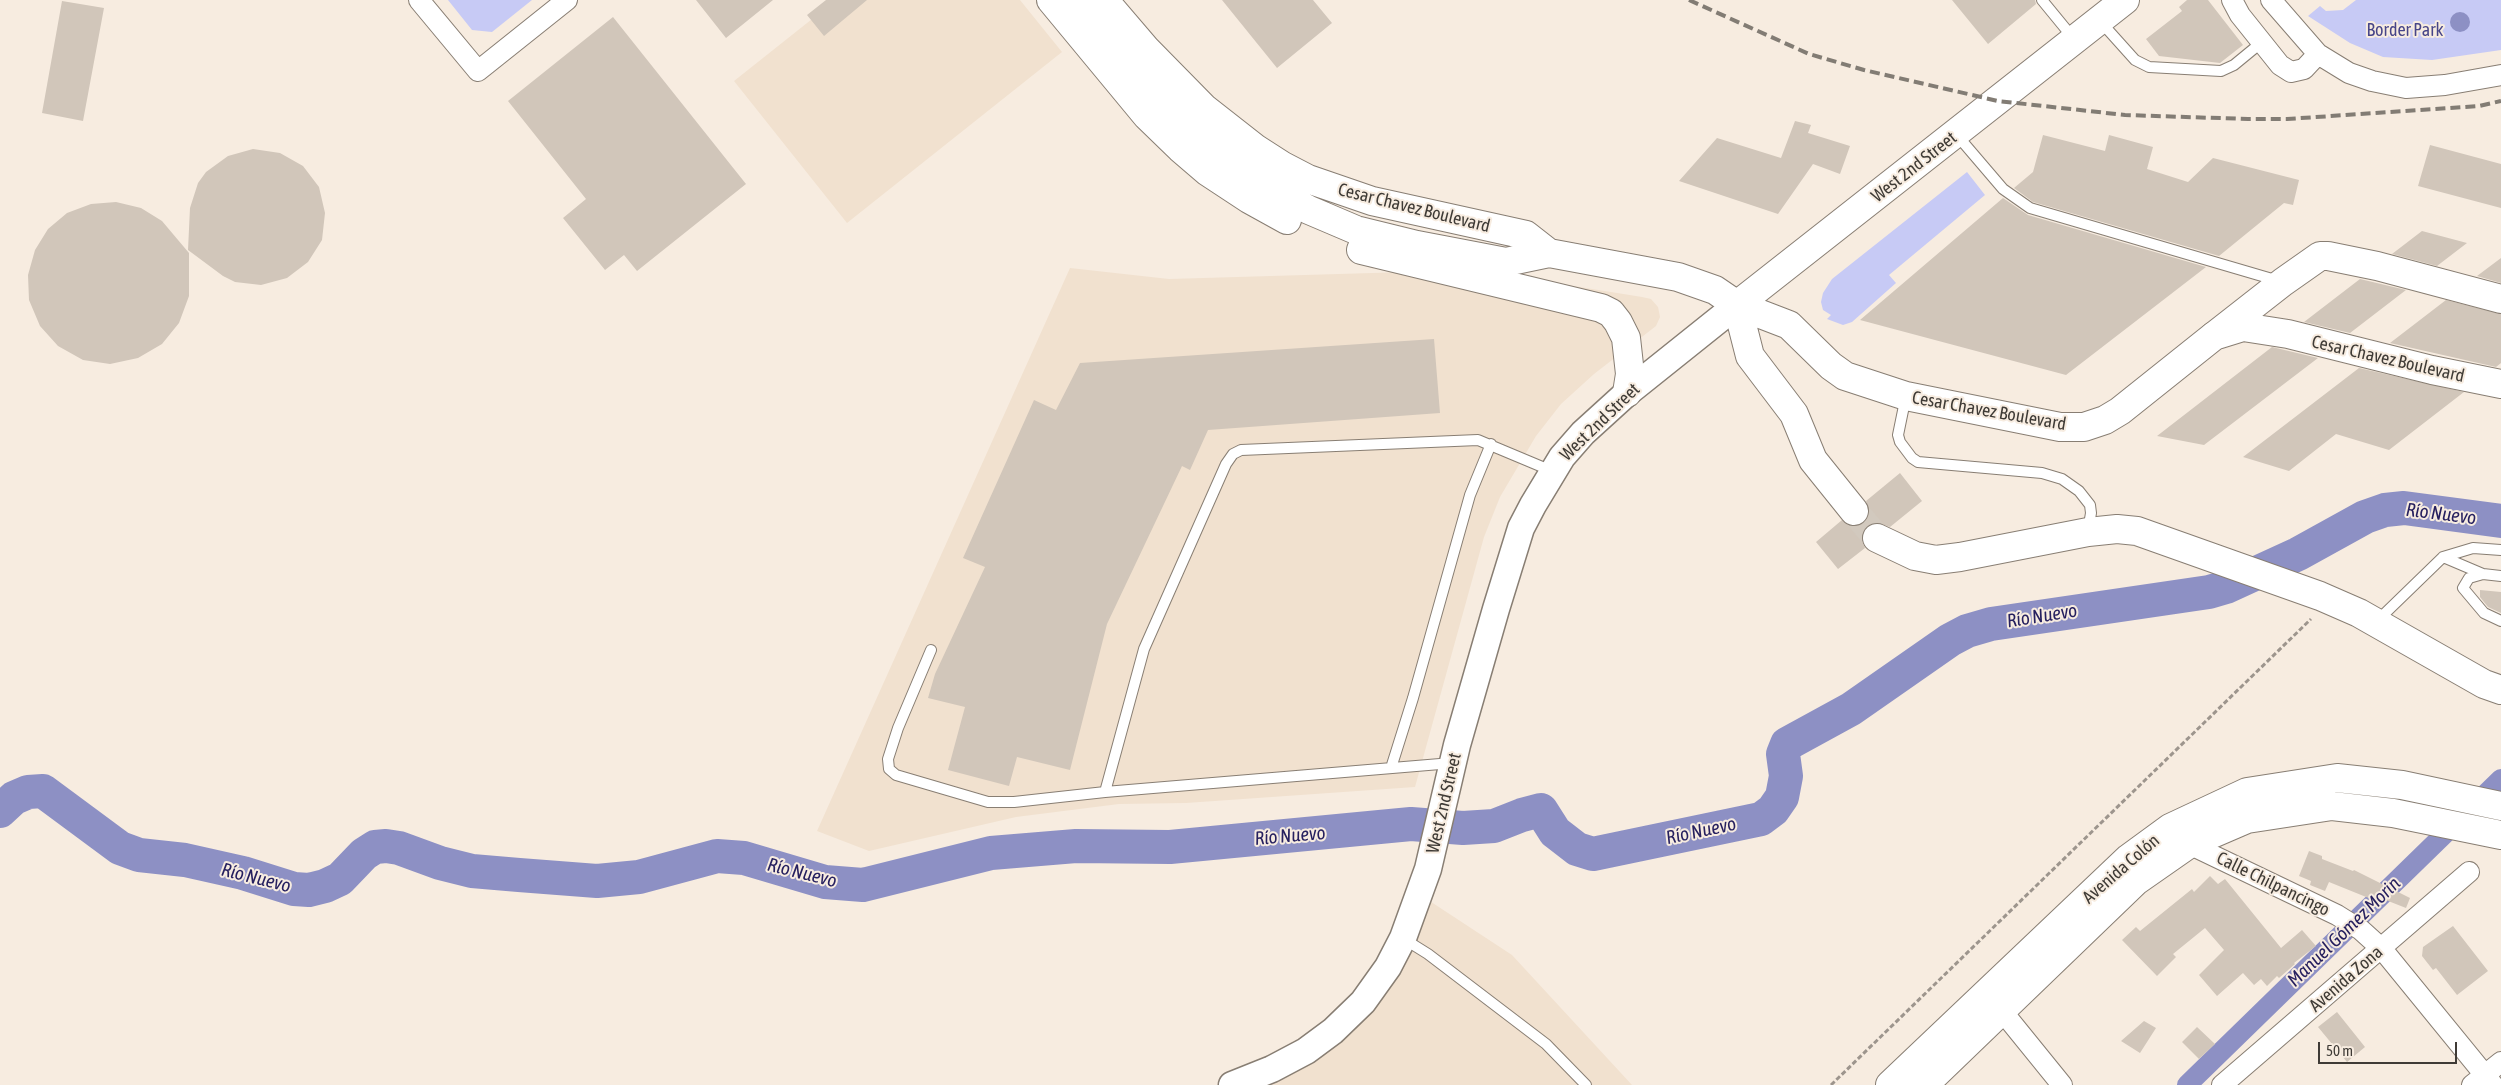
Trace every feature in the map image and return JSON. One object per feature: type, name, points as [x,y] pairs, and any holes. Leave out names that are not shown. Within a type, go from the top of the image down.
[{"type":"main road","points":[[1051,0],[1148,116],[1180,148],[1208,172],[1280,216],[1353,248],[1411,264],[1601,308],[1611,313],[1626,338],[1629,356],[1627,393]]},
{"type":"main road","name":"Cesar Chavez Boulevard","points":[[1076,0],[1132,70],[1177,117],[1224,158],[1273,191],[1356,230],[1417,245],[1506,262],[1549,253],[1678,277],[1715,290],[1737,305],[1789,325],[1831,366],[1845,376],[1906,396],[2060,427],[2084,427],[2105,420],[2120,411],[2214,336],[2243,327],[2270,331],[2501,384]]},
{"type":"main road","name":"Cesar Chavez Boulevard","points":[[1104,0],[1146,49],[1204,108],[1255,148],[1284,166],[1308,179],[1372,201],[1526,235],[1549,253]]},
{"type":"main road","name":"West 2nd Street","points":[[1737,305],[2125,0]]},
{"type":"main road","points":[[2214,336],[2312,260],[2328,256],[2501,299]]},
{"type":"main road","points":[[1737,305],[1750,356],[1794,414],[1813,460],[1854,511]]},
{"type":"main road","points":[[1877,538],[1915,556],[1936,560],[1960,558],[2088,532],[2117,529],[2137,531],[2167,542],[2316,608],[2368,618],[2484,684],[2501,690]]},
{"type":"main road","name":"Avenida Colón","points":[[1890,1085],[2129,858],[2170,828],[2247,792],[2337,778],[2402,785],[2501,806]]},
{"type":"main road","name":"Avenida Colón","points":[[1924,1085],[2136,881],[2189,844],[2247,819],[2332,806],[2393,812],[2501,835]]},
{"type":"street","points":[[419,0],[478,71],[562,1]]},
{"type":"street","points":[[2232,0],[2240,15],[2280,65],[2291,72],[2304,69],[2318,54]]},
{"type":"street","points":[[2271,0],[2318,54],[2349,73],[2372,81],[2406,88],[2445,85],[2501,75]]},
{"type":"street","name":"West 2nd Street","points":[[1232,1085],[1272,1069],[1306,1051],[1332,1031],[1363,1002],[1388,967],[1403,938],[1428,869],[1453,762],[1496,609],[1522,528],[1553,471],[1584,433],[1627,393],[1737,305]]},
{"type":"street","name":"Calle Chilpancingo","points":[[2189,844],[2337,915],[2361,930],[2382,949],[2483,1082]]},
{"type":"street","name":"Avenida Zona","points":[[2222,1085],[2469,872]]},
{"type":"street","points":[[2002,1011],[2062,1085]]},
{"type":"street","points":[[2483,1082],[2501,1062]]},
{"type":"lane","points":[[2042,0],[2074,40]]},
{"type":"lane","points":[[2099,20],[2135,60],[2149,67],[2220,71],[2234,65],[2262,42]]},
{"type":"lane","points":[[1956,134],[2003,189],[2030,208],[2283,282]]},
{"type":"lane","points":[[1906,396],[1898,435],[1900,442],[1912,458],[1918,462],[2042,473],[2062,479],[2079,491],[2090,505],[2091,513],[2088,532]]},
{"type":"lane","points":[[1105,792],[1144,649],[1226,464],[1233,454],[1240,450],[1478,440],[1553,471]]},
{"type":"lane","points":[[1391,768],[1413,698],[1470,494],[1491,444]]},
{"type":"lane","points":[[2368,618],[2443,557],[2473,548],[2501,550]]},
{"type":"lane","points":[[2443,557],[2483,574],[2501,576]]},
{"type":"lane","points":[[2483,574],[2469,578],[2463,588],[2484,613],[2501,621]]},
{"type":"lane","points":[[931,650],[888,759],[889,769],[896,775],[988,802],[1014,802],[1105,792],[1453,762]]},
{"type":"lane","points":[[1403,938],[1428,954],[1546,1044],[1586,1085]]},
{"type":"path","points":[[1831,1085],[2316,608]]},
{"type":"shaded area","points":[[836,0],[1020,0],[1062,52],[847,223],[734,81]]},
{"type":"shaded area","points":[[2460,12],[2467,15],[2470,22],[2467,29],[2460,32],[2453,29],[2450,22],[2453,15]]},
{"type":"shaded area","points":[[1070,268],[1169,279],[1474,270],[1642,297],[1651,299],[1658,307],[1660,317],[1656,326],[1594,374],[1561,404],[1536,436],[1500,497],[1484,537],[1415,787],[1186,803],[1119,804],[1016,817],[869,851],[817,831]]},
{"type":"shaded area","points":[[1419,894],[1512,955],[1632,1085],[1232,1085],[1333,1031]]},
{"type":"green space","points":[[448,0],[532,0],[492,32],[472,30]]},
{"type":"green space","name":"Border Park","points":[[2356,0],[2501,0],[2501,50],[2432,60],[2383,57],[2350,43],[2308,16],[2320,6],[2326,11],[2343,10]]},
{"type":"green space","points":[[1967,172],[1985,195],[1889,275],[1896,283],[1852,322],[1843,325],[1827,319],[1831,315],[1823,310],[1821,302],[1823,293],[1832,279]]},
{"type":"building","points":[[696,0],[773,0],[726,38]]},
{"type":"building","points":[[826,0],[867,0],[824,36],[807,15]]},
{"type":"building","points":[[1222,0],[1313,0],[1332,23],[1277,68]]},
{"type":"building","points":[[1952,0],[2035,0],[2036,4],[1988,44]]},
{"type":"building","points":[[2187,0],[2208,0],[2243,45],[2220,63],[2159,56],[2146,39],[2182,11],[2179,7]]},
{"type":"building","points":[[62,1],[104,8],[83,121],[42,113]]},
{"type":"building","points":[[613,17],[746,184],[637,271],[624,255],[605,270],[563,218],[586,199],[508,101]]},
{"type":"building","points":[[1795,121],[1811,125],[1808,133],[1850,146],[1840,174],[1813,164],[1778,214],[1679,181],[1717,138],[1781,158]]},
{"type":"building","points":[[2043,135],[2105,151],[2109,135],[2153,147],[2147,169],[2188,182],[2213,158],[2299,180],[2293,205],[2284,203],[2219,256],[2033,202],[2014,188],[2033,172]]},
{"type":"building","points":[[2430,145],[2501,164],[2501,208],[2418,186]]},
{"type":"building","points":[[253,149],[280,153],[303,166],[319,187],[325,213],[322,240],[308,262],[287,278],[261,285],[235,282],[223,276],[188,250],[190,208],[198,183],[206,172],[228,156]]},
{"type":"building","points":[[2003,198],[2028,215],[2206,267],[2066,375],[1860,320]]},
{"type":"building","points":[[116,202],[141,208],[162,221],[189,253],[189,296],[179,323],[162,344],[138,358],[110,364],[83,360],[58,346],[40,326],[29,300],[28,275],[35,250],[48,229],[67,213],[91,204]]},
{"type":"building","points":[[2422,231],[2467,243],[2437,266],[2392,254]]},
{"type":"building","points":[[2501,258],[2501,283],[2477,276]]},
{"type":"building","points":[[2360,279],[2406,290],[2350,333],[2304,322]]},
{"type":"building","points":[[2446,300],[2501,314],[2501,363],[2496,367],[2390,343]]},
{"type":"building","points":[[1434,339],[1440,413],[1208,430],[1190,470],[1182,466],[1107,624],[1070,770],[1017,757],[1009,786],[948,770],[965,707],[928,698],[935,674],[985,567],[963,558],[1034,400],[1056,410],[1080,363]]},
{"type":"building","points":[[2272,347],[2318,358],[2204,445],[2157,436]]},
{"type":"building","points":[[2359,368],[2464,392],[2389,450],[2336,434],[2289,471],[2243,457]]},
{"type":"building","points":[[1900,473],[1922,501],[1890,527],[1876,522],[1868,525],[1861,539],[1865,548],[1838,569],[1816,542],[1842,520],[1849,526],[1863,523],[1868,517],[1869,509],[1866,501]]},
{"type":"building","points":[[2480,590],[2501,592],[2501,613],[2488,607],[2480,597]]},
{"type":"building","points":[[2309,851],[2322,856],[2322,859],[2354,870],[2410,898],[2406,908],[2378,897],[2376,901],[2329,882],[2325,891],[2310,885],[2311,881],[2299,876]]},
{"type":"building","points":[[2210,876],[2218,884],[2225,879],[2281,948],[2302,930],[2316,946],[2267,986],[2261,979],[2254,985],[2243,973],[2217,996],[2199,975],[2224,950],[2205,928],[2173,954],[2176,957],[2157,976],[2122,940],[2136,927],[2140,931],[2192,889],[2194,892]]},
{"type":"building","points":[[2453,926],[2488,971],[2457,995],[2436,968],[2433,970],[2422,956],[2423,947]]},
{"type":"building","points":[[2337,1012],[2365,1047],[2347,1062],[2318,1027]]},
{"type":"building","points":[[2144,1021],[2156,1028],[2140,1053],[2121,1041]]},
{"type":"building","points":[[2197,1027],[2215,1044],[2199,1059],[2182,1042]]},
{"type":"waterway","name":"Río Nuevo","points":[[0,811],[14,798],[28,792],[43,791],[120,848],[139,855],[185,860],[243,873],[294,889],[309,890],[325,886],[340,879],[364,854],[375,847],[386,846],[399,848],[440,863],[472,871],[519,875],[597,881],[639,877],[717,856],[744,858],[825,882],[863,885],[991,853],[1076,846],[1170,847],[1411,824],[1463,828],[1494,826],[1541,810],[1555,832],[1577,849],[1593,854],[1761,819],[1773,810],[1782,797],[1786,776],[1783,754],[1787,744],[1851,709],[1950,640],[1967,631],[1991,624],[2209,592],[2226,587],[2298,554],[2365,517],[2385,510],[2404,508],[2501,521]]},
{"type":"waterway","name":"Manuel Gómez Morin","points":[[2187,1085],[2501,779]]},
{"type":"tunnel","points":[[1854,511],[1877,538]]},
{"type":"railway","points":[[1689,0],[1809,54],[1864,70],[1998,101],[2125,115],[2248,119],[2287,119],[2479,106],[2501,101]]}]
